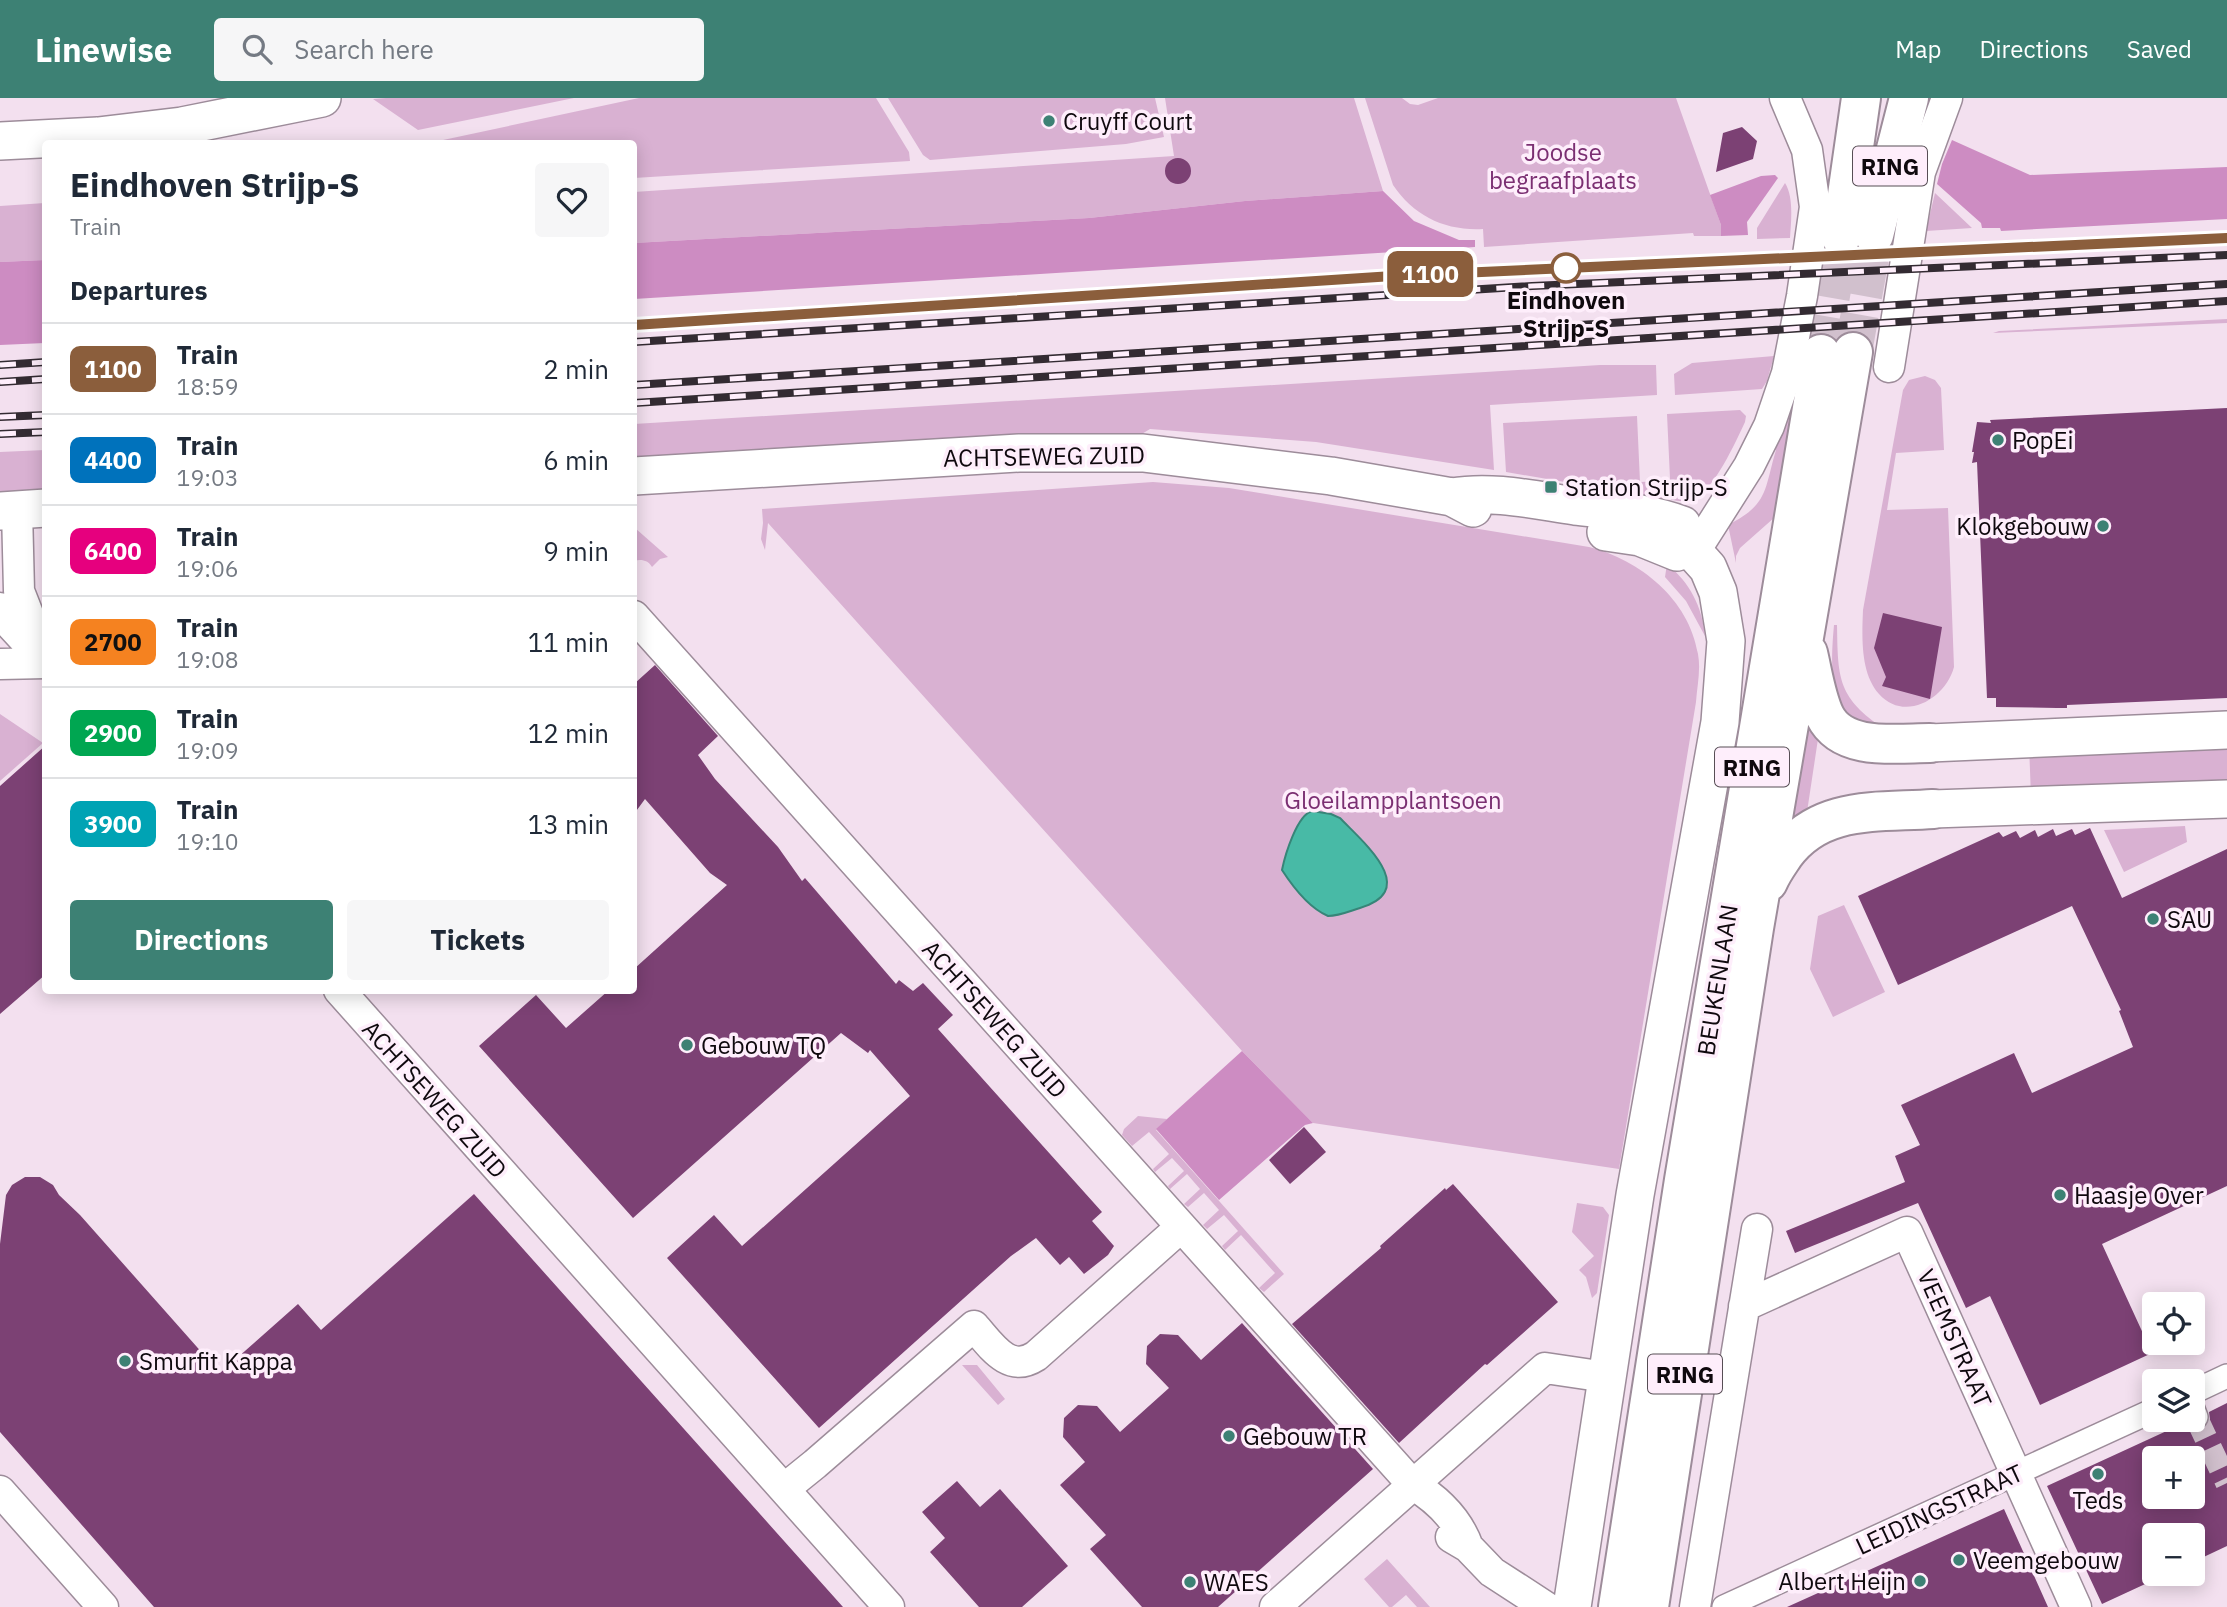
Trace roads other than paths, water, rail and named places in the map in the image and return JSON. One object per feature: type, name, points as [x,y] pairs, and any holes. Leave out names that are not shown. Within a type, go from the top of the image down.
[{"type":"main road","name":"RING","points":[[1861,98],[1857,236],[1931,105]]},
{"type":"main road","name":"BEUKENLAAN","points":[[1841,363],[1804,636],[1636,1590],[1684,1180],[1841,363]]},
{"type":"main road","points":[[1804,636],[1819,700],[1827,719],[1843,734],[1866,743],[1930,743]]},
{"type":"main road","points":[[1754,928],[1771,873],[1796,839],[1816,825],[1837,817],[1933,809]]},
{"type":"street","points":[[0,141],[182,126],[231,108],[322,98]]},
{"type":"street","points":[[1693,549],[1749,466],[1778,405],[1787,373],[1815,207],[1807,150],[1785,98]]},
{"type":"street","points":[[1889,367],[1931,105],[1916,98]]},
{"type":"street","name":"ACHTSEWEG ZUID","points":[[637,476],[1020,453],[1143,453],[1331,476],[1452,497],[1475,509],[1640,537],[1677,552],[1693,549]]},
{"type":"street","points":[[21,510],[19,591],[42,651]]},
{"type":"street","name":"BEUKENLAAN","points":[[1572,1607],[1635,1195],[1720,722],[1726,641],[1722,610],[1713,577],[1693,549]]},
{"type":"street","points":[[0,608],[10,624],[42,658]]},
{"type":"street","name":"ACHTSEWEG ZUID","points":[[637,617],[1412,1484],[1430,1495],[1461,1527],[1468,1546],[1492,1573],[1546,1607]]},
{"type":"street","points":[[0,664],[42,662]]},
{"type":"street","points":[[1930,743],[2227,730]]},
{"type":"street","points":[[1933,809],[2227,799]]},
{"type":"street","name":"ACHTSEWEG ZUID","points":[[343,994],[889,1607]]},
{"type":"street","points":[[784,1489],[974,1326],[1010,1362],[1024,1363],[1036,1356],[1180,1227]]},
{"type":"street","points":[[1695,1607],[1757,1229]]},
{"type":"street","name":"VEEMSTRAAT","points":[[1744,1306],[1906,1232],[2076,1607]]},
{"type":"street","points":[[1275,1607],[1545,1368],[1606,1377]]},
{"type":"street","points":[[2205,1386],[2227,1376]]},
{"type":"street","name":"LEIDINGSTRAAT","points":[[1724,1607],[2142,1416]]},
{"type":"street","points":[[0,1490],[103,1607]]},
{"type":"tunnel","points":[[1853,352],[1874,235]]},
{"type":"tunnel","points":[[1821,354],[1841,237]]},
{"type":"tunnel","points":[[2203,1432],[2227,1483]]},
{"type":"railway","points":[[637,325],[1367,277],[2227,238]]},
{"type":"railway","points":[[637,342],[1532,286],[2227,255]]},
{"type":"railway","points":[[637,385],[2227,284]]},
{"type":"railway","points":[[637,403],[2227,301]]},
{"type":"railway","points":[[0,365],[42,362]]},
{"type":"railway","points":[[0,382],[42,379]]},
{"type":"railway","points":[[0,417],[42,415]]},
{"type":"railway","points":[[0,434],[42,432]]},
{"type":"train","name":"1100","points":[[637,325],[1393,276],[2227,238]]},
{"type":"place","name":"Cruyff Court","points":[[1049,121]]},
{"type":"place","name":"Eindhoven Strijp-S","points":[[1566,268]]},
{"type":"place","name":"PopEi","points":[[1998,440]]},
{"type":"place","name":"Station Strijp-S","points":[[1551,487]]},
{"type":"place","name":"Klokgebouw","points":[[2103,526]]},
{"type":"place","name":"SAU","points":[[2153,919]]},
{"type":"place","name":"Gebouw TQ","points":[[687,1045]]},
{"type":"place","name":"Haasje Over","points":[[2060,1195]]},
{"type":"place","name":"Smurfit Kappa","points":[[125,1361]]},
{"type":"place","name":"Gebouw TR","points":[[1229,1436]]},
{"type":"place","name":"Teds","points":[[2098,1474]]},
{"type":"place","name":"Veemgebouw","points":[[1959,1560]]},
{"type":"place","name":"Albert Heijn","points":[[1920,1581]]},
{"type":"place","name":"WAES","points":[[1190,1582]]},
{"type":"park label","name":"Joodse begraafplaats","points":[[1563,166]]},
{"type":"park label","name":"Gloeilampplantsoen","points":[[1393,800]]}]
